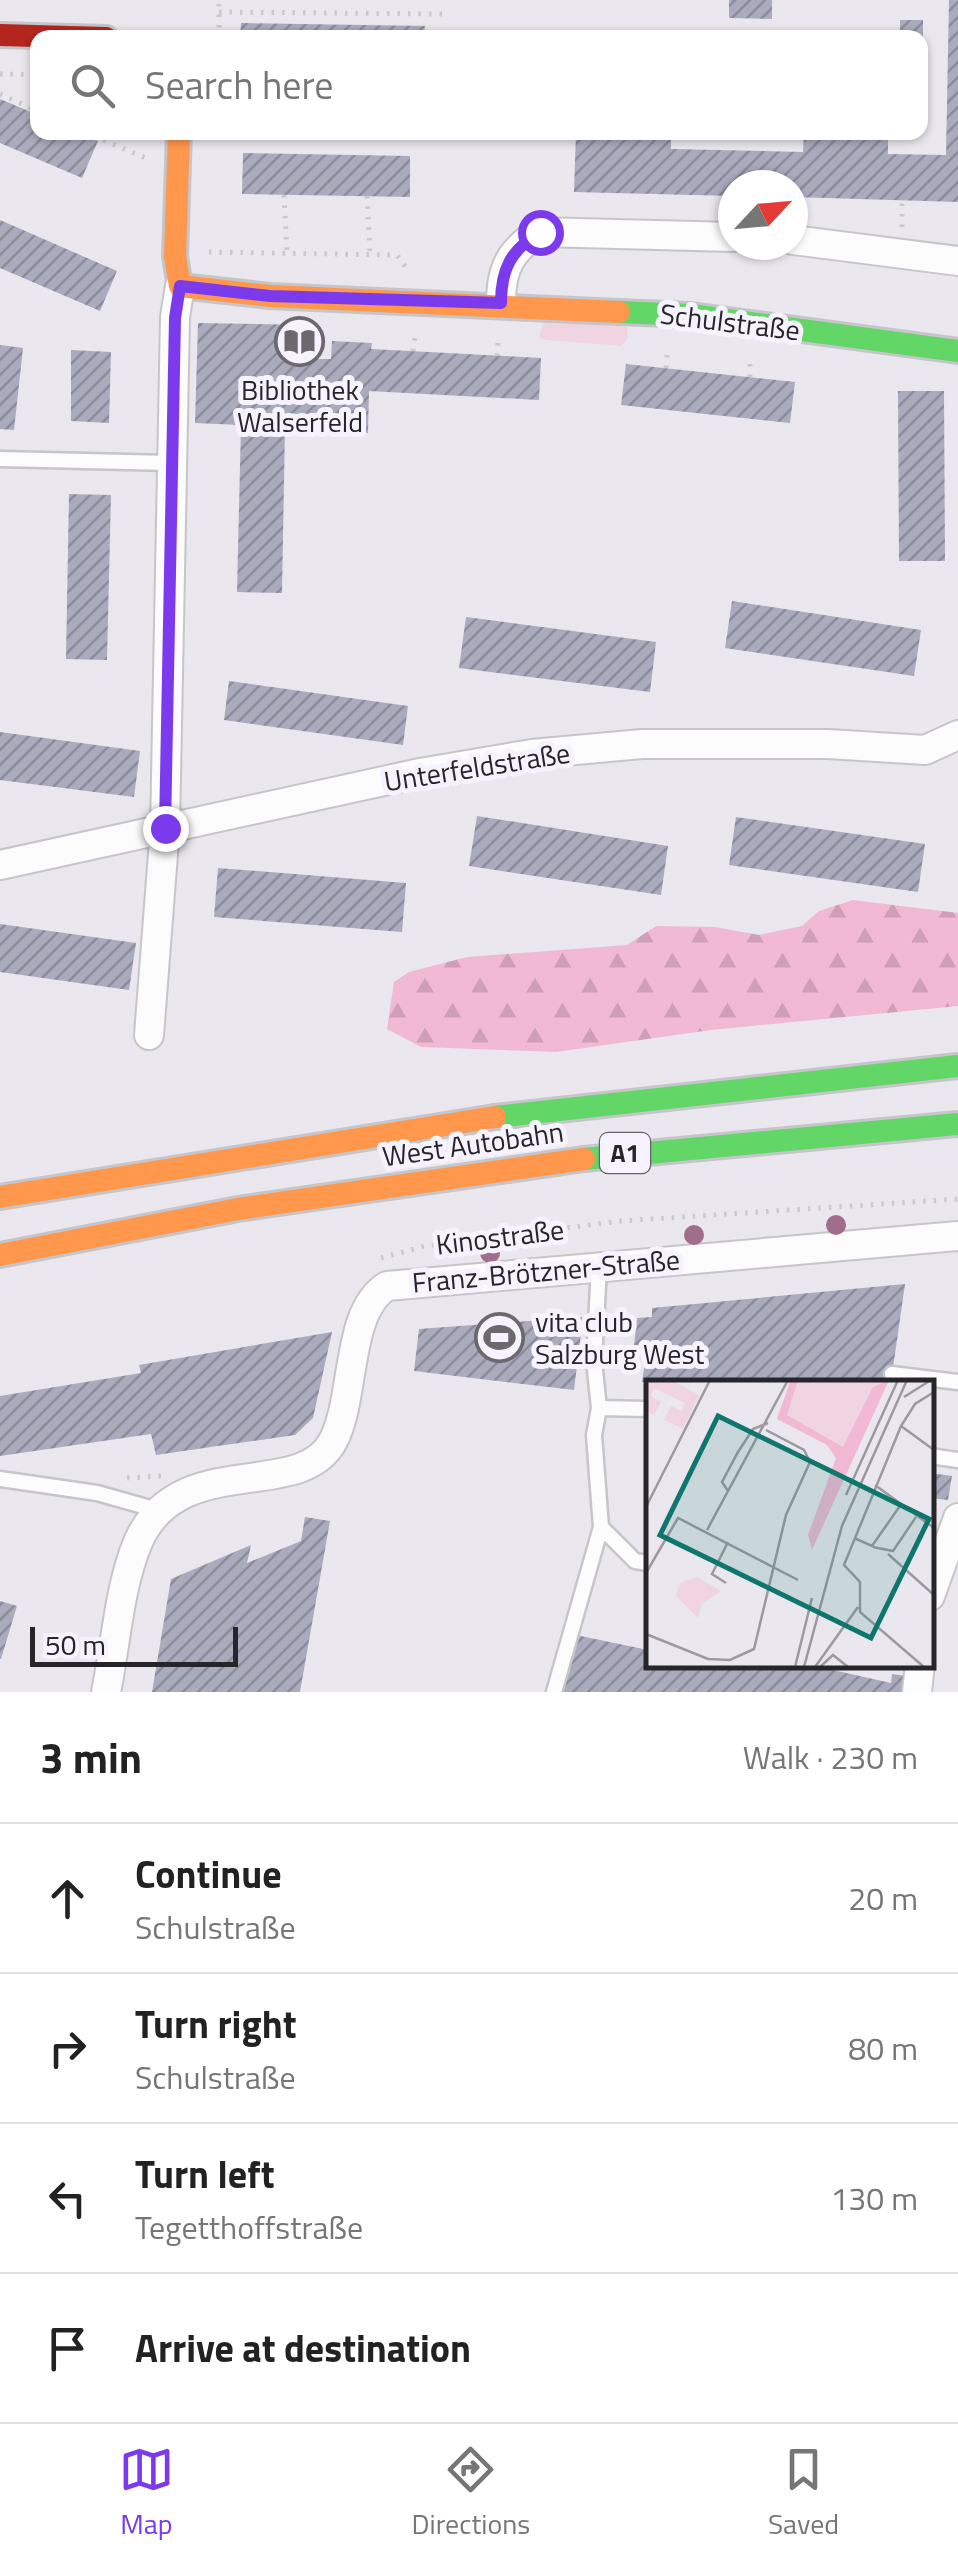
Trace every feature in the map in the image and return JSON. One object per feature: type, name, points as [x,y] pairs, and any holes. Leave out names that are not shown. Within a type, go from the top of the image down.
[{"type":"main road","points":[[0,34],[30,35]]},
{"type":"main road","points":[[179,140],[175,256],[180,286]]},
{"type":"main road","name":"Schulstraße","points":[[180,286],[270,296],[501,303],[691,316],[958,351]]},
{"type":"main road","name":"West Autobahn","points":[[0,1197],[298,1144],[598,1101],[958,1066]]},
{"type":"main road","name":"West Autobahn","points":[[0,1255],[294,1200],[618,1154],[958,1124]]},
{"type":"street","points":[[501,303],[501,275],[518,245],[540,232],[718,237]]},
{"type":"street","points":[[808,242],[958,261]]},
{"type":"street","points":[[149,1036],[165,828],[175,318],[180,286]]},
{"type":"street","name":"Unterfeldstraße","points":[[0,865],[532,754],[642,744],[828,744],[925,750],[958,735]]},
{"type":"street","name":"Franz-Brötzner-Straße","points":[[106,1692],[139,1540],[175,1499],[217,1480],[284,1474],[314,1462],[332,1444],[346,1405],[369,1304],[388,1286],[958,1236]]},
{"type":"street","points":[[933,1588],[958,1518]]},
{"type":"lane","points":[[0,459],[171,463]]},
{"type":"lane","points":[[554,1692],[601,1527],[594,1435],[599,1408],[594,1361],[599,1266]]},
{"type":"lane","points":[[892,1374],[958,1382]]},
{"type":"lane","points":[[599,1408],[646,1409]]},
{"type":"lane","points":[[933,1456],[958,1460]]},
{"type":"lane","points":[[0,1479],[97,1492],[161,1511]]},
{"type":"lane","points":[[601,1527],[635,1562],[646,1563]]},
{"type":"path","points":[[219,0],[219,30]]},
{"type":"path","points":[[338,0],[338,13]]},
{"type":"path","points":[[219,12],[442,14]]},
{"type":"path","points":[[0,74],[30,75]]},
{"type":"path","points":[[0,94],[30,108]]},
{"type":"path","points":[[101,140],[139,158],[178,158]]},
{"type":"path","points":[[284,194],[286,253]]},
{"type":"path","points":[[366,196],[370,253]]},
{"type":"path","points":[[902,200],[902,232]]},
{"type":"path","points":[[175,256],[397,255],[404,262],[410,300]]},
{"type":"path","points":[[414,352],[415,337]]},
{"type":"path","points":[[496,356],[498,341]]},
{"type":"path","points":[[666,368],[667,355]]},
{"type":"path","points":[[750,363],[750,377]]},
{"type":"path","name":"Kinostraße","points":[[374,1262],[425,1246],[622,1222],[958,1199]]},
{"type":"path","points":[[120,1478],[162,1476]]},
{"type":"shaded area","points":[[545,318],[627,327],[628,338],[621,346],[545,340],[539,337]]},
{"type":"green space","points":[[853,900],[958,913],[958,1006],[711,1030],[556,1052],[421,1047],[387,1029],[394,982],[409,972],[467,957],[627,945],[656,926],[715,927],[759,935],[802,926],[819,911]]},
{"type":"building","points":[[729,0],[772,0],[772,19],[729,18]]},
{"type":"building","points":[[949,0],[958,0],[958,202],[808,197],[808,170],[718,170],[718,196],[574,192],[576,140],[671,140],[671,149],[803,152],[804,140],[888,140],[888,154],[946,155]]},
{"type":"building","points":[[900,20],[923,20],[923,30],[900,30]]},
{"type":"building","points":[[241,23],[425,26],[425,30],[241,30]]},
{"type":"building","points":[[0,99],[30,112],[30,140],[98,141],[82,178],[0,143]]},
{"type":"building","points":[[243,153],[410,156],[410,197],[242,194]]},
{"type":"building","points":[[0,220],[117,271],[100,311],[0,268]]},
{"type":"building","points":[[198,323],[312,325],[311,359],[331,359],[332,341],[372,343],[371,349],[541,358],[539,400],[369,391],[368,433],[285,426],[282,593],[237,592],[241,425],[195,423]]},
{"type":"building","points":[[0,345],[23,348],[14,430],[0,429]]},
{"type":"building","points":[[71,350],[111,352],[109,423],[71,421]]},
{"type":"building","points":[[626,364],[795,382],[790,423],[621,405]]},
{"type":"building","points":[[898,391],[944,391],[945,561],[899,561]]},
{"type":"building","points":[[69,494],[111,495],[107,660],[66,659]]},
{"type":"building","points":[[732,601],[921,630],[914,676],[725,648]]},
{"type":"building","points":[[466,617],[656,642],[650,692],[459,668]]},
{"type":"building","points":[[229,681],[408,706],[403,745],[224,720]]},
{"type":"building","points":[[0,732],[140,751],[134,797],[0,780]]},
{"type":"building","points":[[477,816],[668,846],[661,895],[469,866]]},
{"type":"building","points":[[736,817],[925,844],[918,892],[729,865]]},
{"type":"building","points":[[218,868],[406,883],[402,932],[214,917]]},
{"type":"building","points":[[0,924],[136,943],[129,990],[0,972]]},
{"type":"building","points":[[905,1284],[891,1380],[642,1382],[646,1354],[633,1354],[637,1318],[652,1317],[652,1308]]},
{"type":"building","points":[[583,1317],[574,1390],[414,1371],[419,1329]]},
{"type":"building","points":[[332,1332],[313,1418],[295,1435],[156,1455],[151,1434],[0,1456],[0,1396],[141,1373],[139,1365]]},
{"type":"building","points":[[933,1473],[952,1476],[948,1500],[933,1498]]},
{"type":"building","points":[[305,1517],[330,1521],[300,1692],[152,1692],[171,1579],[251,1545],[247,1563],[301,1541]]},
{"type":"building","points":[[0,1601],[17,1606],[1,1659],[0,1659]]},
{"type":"building","points":[[576,1635],[646,1650],[646,1667],[737,1667],[756,1671],[757,1667],[824,1667],[891,1683],[892,1674],[914,1677],[911,1692],[562,1692]]},
{"type":"traffic: fast","points":[[619,312],[691,315],[958,351]]},
{"type":"traffic: fast","points":[[495,1117],[958,1066]]},
{"type":"traffic: fast","points":[[584,1159],[958,1124]]},
{"type":"traffic: slow","points":[[179,140],[175,256],[180,286],[270,296],[619,312]]},
{"type":"traffic: slow","points":[[0,1197],[495,1117]]},
{"type":"traffic: slow","points":[[0,1255],[238,1209],[584,1159]]},
{"type":"traffic: jam","points":[[0,35],[30,36]]},
{"type":"place","name":"Bibliothek Walserfeld","points":[[300,342]]},
{"type":"place","name":"vita club Salzburg West","points":[[500,1338]]},
{"type":"route","points":[[165,828],[175,318],[180,286],[232,294],[501,303],[501,275],[518,245],[540,232]]}]
